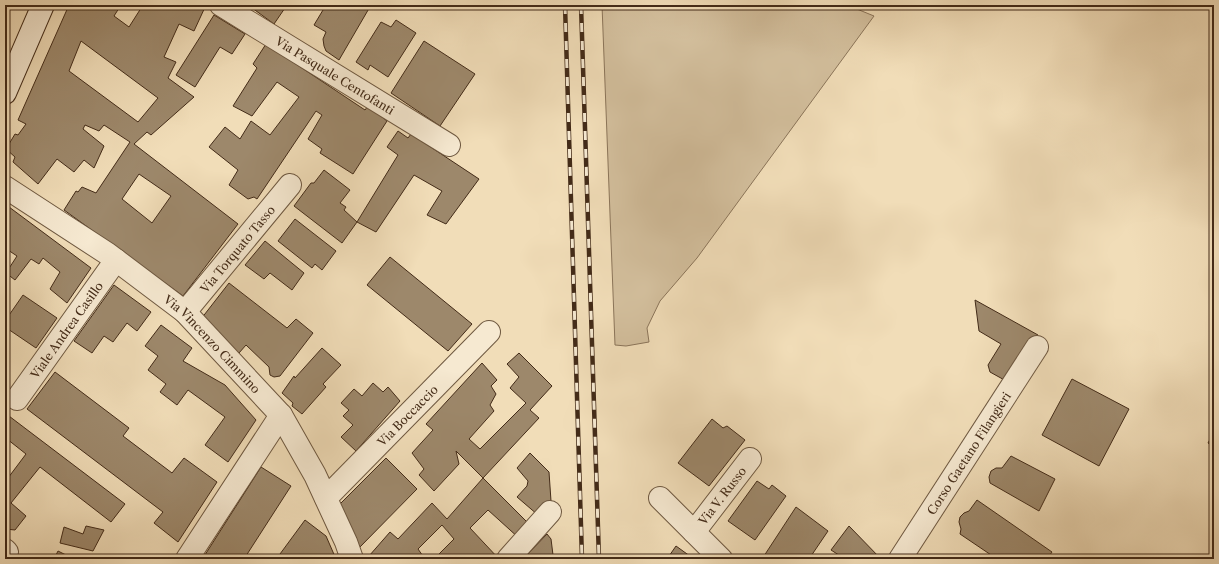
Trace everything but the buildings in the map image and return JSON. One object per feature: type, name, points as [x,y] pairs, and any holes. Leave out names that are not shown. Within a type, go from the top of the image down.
[{"type":"street","points":[[5,93],[43,5]]},
{"type":"street","name":"Via Pasquale Centofanti","points":[[221,5],[449,145]]},
{"type":"street","name":"Via Torquato Tasso","points":[[185,312],[290,185]]},
{"type":"street","name":"Via Vincenzo Cimmino","points":[[5,187],[116,260],[185,312],[280,415],[315,475],[346,542],[352,559]]},
{"type":"street","name":"Viale Andrea Casillo","points":[[17,399],[116,260]]},
{"type":"street","name":"Via Boccaccio","points":[[326,498],[488,332]]},
{"type":"street","name":"Corso Gaetano Filangieri","points":[[900,559],[1037,347]]},
{"type":"street","points":[[187,559],[280,415]]},
{"type":"street","name":"Via V. Russo","points":[[694,532],[750,459]]},
{"type":"street","points":[[660,498],[721,559]]},
{"type":"street","points":[[508,559],[550,512]]},
{"type":"shaded area","points":[[602,5],[847,5],[874,16],[697,258],[660,301],[647,328],[649,342],[626,346],[615,345]]},
{"type":"railway","points":[[565,5],[582,559]]},
{"type":"railway","points":[[581,5],[599,559]]}]
